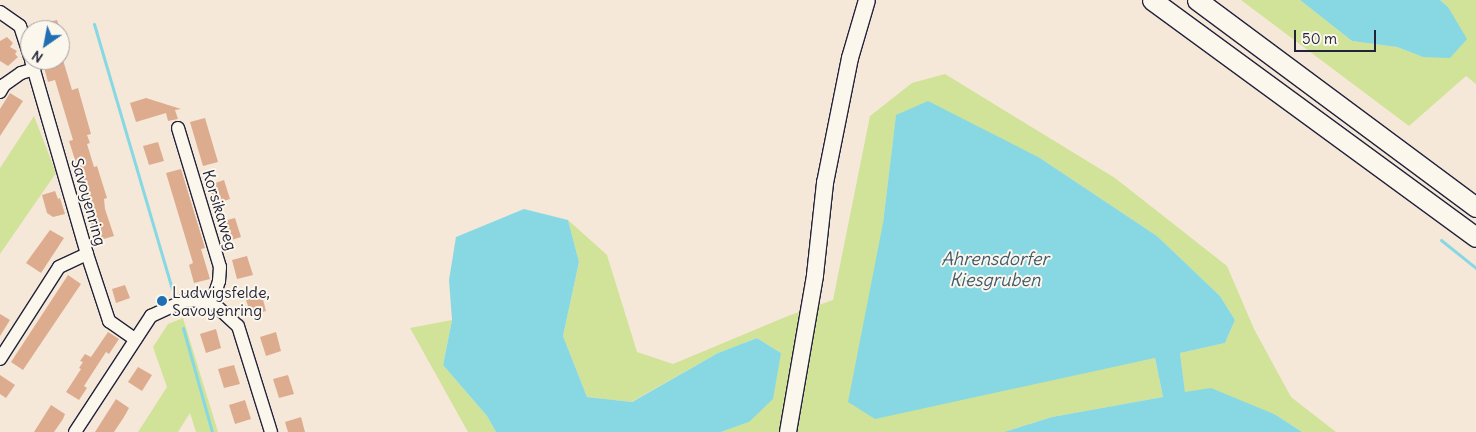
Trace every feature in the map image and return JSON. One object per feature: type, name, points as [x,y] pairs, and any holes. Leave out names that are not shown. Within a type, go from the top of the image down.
[{"type":"highway","points":[[1152,0],[1476,237]]},
{"type":"highway","points":[[1197,0],[1476,207]]},
{"type":"main road","points":[[788,432],[815,275],[825,183],[850,58],[867,0]]},
{"type":"street","points":[[0,12],[20,26]]},
{"type":"street","points":[[0,92],[4,86],[25,70]]},
{"type":"street","name":"Savoyenring","points":[[34,70],[87,254],[109,321],[136,339]]},
{"type":"street","name":"Korsikaweg","points":[[178,128],[220,267],[219,281],[212,302]]},
{"type":"street","points":[[0,359],[59,267],[87,254]]},
{"type":"street","points":[[75,432],[151,316],[185,300],[212,302],[238,326],[271,432]]},
{"type":"green space","points":[[1241,0],[1300,0],[1352,41],[1397,47],[1423,57],[1448,7],[1440,0],[1476,0],[1476,84],[1466,76],[1409,126]]},
{"type":"green space","points":[[945,74],[1115,178],[1227,266],[1254,329],[1291,397],[1336,432],[1302,432],[1276,415],[1185,393],[1180,353],[1225,343],[1235,320],[1220,296],[1157,236],[1040,158],[896,116],[883,223],[1029,384],[1155,358],[1163,397],[1052,417],[1004,432],[721,432],[749,422],[781,353],[757,338],[718,353],[631,402],[587,397],[563,336],[579,262],[568,220],[607,255],[637,352],[673,364],[788,316],[833,300],[870,116],[912,83]]},
{"type":"green space","points":[[34,116],[56,173],[0,254],[0,168]]},
{"type":"green space","points":[[183,318],[218,432],[196,432],[190,413],[178,432],[138,432],[167,387],[153,347],[168,324]]},
{"type":"green space","points":[[452,320],[443,365],[487,416],[496,432],[468,432],[410,328]]},
{"type":"water","points":[[1300,0],[1440,0],[1448,7],[1467,39],[1450,58],[1423,57],[1397,47],[1352,41]]},
{"type":"water","name":"Ahrensdorfer Kiesgruben","points":[[928,101],[1040,158],[1157,236],[1220,296],[1235,320],[1225,343],[1180,353],[1185,392],[1211,388],[1276,415],[1302,432],[1004,432],[1052,417],[1163,397],[1155,358],[875,419],[848,402],[883,223],[896,115]]},
{"type":"water","points":[[524,209],[568,220],[579,262],[563,336],[587,397],[632,402],[718,353],[757,338],[781,353],[773,399],[749,422],[721,432],[496,432],[487,416],[443,365],[452,320],[449,280],[456,237]]},
{"type":"building","points":[[7,37],[13,43],[10,47],[17,51],[15,54],[18,57],[8,66],[0,61],[0,41]]},
{"type":"building","points":[[45,70],[66,70],[72,90],[78,88],[91,134],[87,135],[90,143],[87,144],[94,167],[97,166],[107,198],[104,199],[105,209],[114,236],[97,241],[84,205],[87,204],[81,181],[78,172],[75,173],[72,164],[76,163],[69,141],[73,140],[55,80],[48,82]]},
{"type":"building","points":[[10,93],[23,101],[0,136],[0,109]]},
{"type":"building","points":[[146,98],[181,109],[175,110],[178,119],[168,121],[166,113],[136,122],[130,103]]},
{"type":"building","points":[[205,118],[218,162],[203,166],[190,122]]},
{"type":"building","points":[[158,142],[164,161],[149,165],[143,146]]},
{"type":"building","points":[[181,169],[205,248],[201,249],[210,279],[194,283],[189,265],[193,263],[166,173]]},
{"type":"building","points":[[224,180],[230,199],[214,204],[209,185]]},
{"type":"building","points":[[55,191],[58,199],[60,198],[65,214],[53,217],[47,213],[42,195]]},
{"type":"building","points":[[235,218],[241,237],[225,242],[220,222]]},
{"type":"building","points":[[50,230],[64,238],[41,273],[26,263]]},
{"type":"building","points":[[247,256],[253,275],[237,279],[232,260]]},
{"type":"building","points":[[68,275],[81,284],[23,370],[11,362]]},
{"type":"building","points":[[125,285],[130,298],[116,303],[112,289]]},
{"type":"building","points":[[261,292],[266,311],[251,315],[245,297]]},
{"type":"building","points":[[0,314],[10,320],[0,336]]},
{"type":"building","points":[[216,329],[221,348],[206,353],[200,334]]},
{"type":"building","points":[[108,332],[119,339],[109,354],[106,352],[84,386],[87,388],[79,400],[66,392],[81,369],[79,368],[83,362],[80,361],[85,354],[91,357]]},
{"type":"building","points":[[276,332],[281,351],[266,356],[260,337]]},
{"type":"building","points":[[234,365],[240,384],[224,388],[218,369]]},
{"type":"building","points":[[138,367],[152,375],[142,391],[128,382]]},
{"type":"building","points":[[0,375],[15,385],[6,398],[0,394]]},
{"type":"building","points":[[288,375],[294,394],[279,398],[273,379]]},
{"type":"building","points":[[116,399],[129,408],[124,417],[114,432],[95,432]]},
{"type":"building","points":[[245,400],[251,419],[235,424],[229,405]]},
{"type":"building","points":[[51,405],[65,414],[63,419],[54,432],[34,432]]},
{"type":"building","points":[[301,417],[305,432],[288,432],[285,422]]},
{"type":"waterway","points":[[94,24],[172,289]]},
{"type":"waterway","points":[[1441,240],[1476,268]]},
{"type":"waterway","points":[[183,328],[212,432]]},
{"type":"place","name":"Ludwigsfelde, Savoyenring","points":[[162,301]]}]
